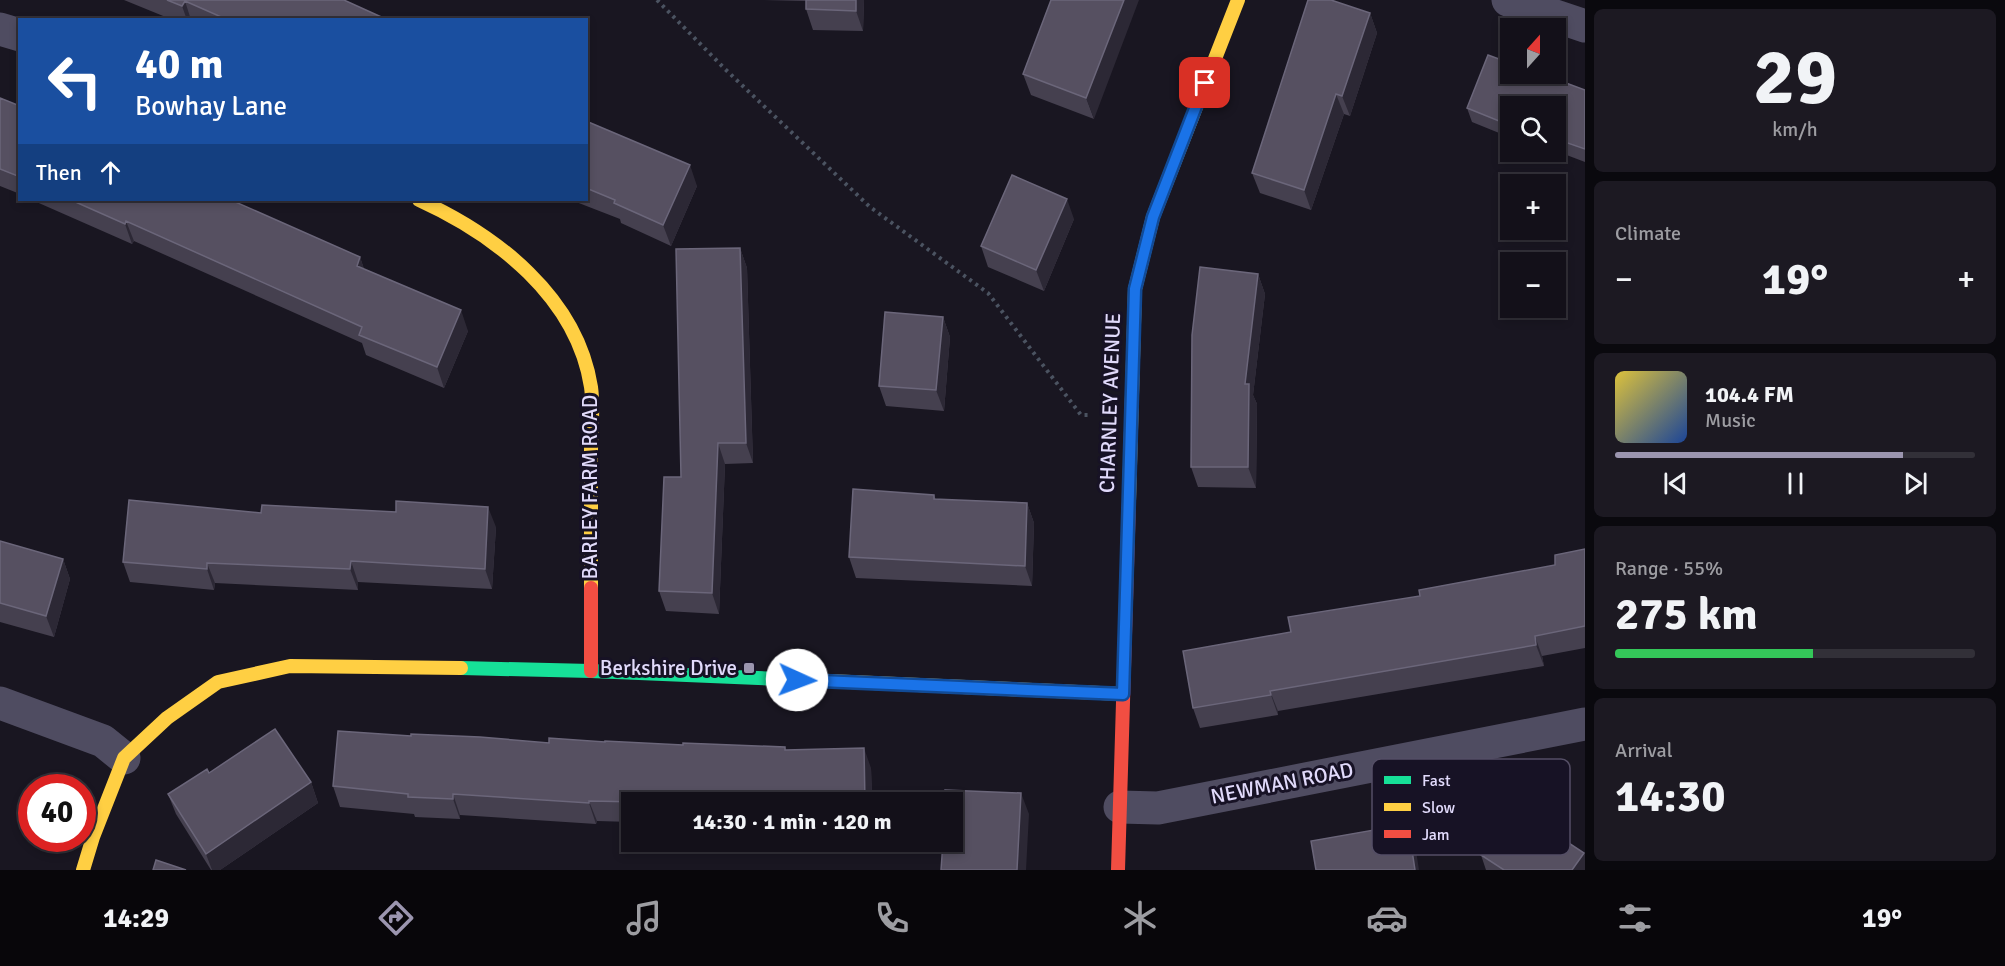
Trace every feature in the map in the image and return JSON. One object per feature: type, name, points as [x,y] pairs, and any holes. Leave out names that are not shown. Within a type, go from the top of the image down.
[{"type":"street","name":"CHARNLEY AVENUE","points":[[1119,870],[1135,289],[1153,217],[1238,0]]},
{"type":"street","points":[[1508,0],[1585,26]]},
{"type":"street","points":[[0,29],[18,34]]},
{"type":"street","name":"BARLEY FARM ROAD","points":[[422,201],[444,210],[503,248],[535,279],[561,315],[581,350],[591,389],[591,671]]},
{"type":"street","points":[[83,870],[93,837],[124,758],[167,718],[218,682],[290,666],[591,671],[1123,694]]},
{"type":"street","points":[[0,703],[103,741],[124,758]]},
{"type":"street","name":"NEWMAN ROAD","points":[[1407,759],[1585,724]]},
{"type":"street","name":"NEWMAN ROAD","points":[[1120,807],[1158,808],[1372,766]]},
{"type":"path","points":[[657,0],[725,69],[870,207],[988,293],[1081,415],[1131,412]]},
{"type":"building","points":[[167,0],[344,0],[384,18],[223,18],[185,1],[182,6]]},
{"type":"building","points":[[806,0],[856,0],[856,11],[806,9]]},
{"type":"building","points":[[1051,0],[1124,0],[1086,98],[1023,74]]},
{"type":"building","points":[[1308,0],[1331,0],[1370,13],[1342,96],[1336,94],[1304,190],[1252,173]]},
{"type":"building","points":[[1488,55],[1500,59],[1500,84],[1566,83],[1585,90],[1585,149],[1566,142],[1566,96],[1500,96],[1500,121],[1467,108]]},
{"type":"building","points":[[0,98],[18,105],[18,176],[0,169]]},
{"type":"building","points":[[588,122],[690,165],[663,225],[614,203],[615,200],[588,189]]},
{"type":"building","points":[[1012,175],[1067,199],[1036,270],[981,246]]},
{"type":"building","points":[[73,201],[233,201],[360,257],[357,266],[461,310],[437,367],[359,335],[362,327],[126,221],[125,224]]},
{"type":"building","points":[[740,248],[746,443],[718,443],[712,593],[659,591],[664,477],[681,477],[676,249]]},
{"type":"building","points":[[1200,267],[1258,274],[1245,384],[1249,384],[1248,467],[1191,467],[1192,335]]},
{"type":"building","points":[[885,312],[943,317],[936,390],[879,386]]},
{"type":"building","points":[[853,489],[934,495],[934,499],[1027,503],[1025,566],[849,557]]},
{"type":"building","points":[[129,500],[261,513],[262,505],[396,512],[396,501],[488,507],[485,569],[351,561],[350,569],[207,563],[207,569],[123,562]]},
{"type":"building","points":[[0,541],[63,559],[46,616],[0,603]]},
{"type":"building","points":[[1585,549],[1585,626],[1535,636],[1536,645],[1270,691],[1271,695],[1193,708],[1183,651],[1291,632],[1288,617],[1420,596],[1419,590],[1555,565],[1555,555]]},
{"type":"building","points":[[275,729],[311,782],[206,854],[168,794],[207,769],[209,773]]},
{"type":"building","points":[[338,731],[411,736],[411,734],[480,737],[549,743],[549,738],[683,745],[683,743],[785,747],[785,750],[864,748],[865,792],[621,792],[621,802],[589,801],[589,803],[453,794],[453,799],[408,797],[408,794],[333,786]]},
{"type":"building","points":[[945,790],[1021,793],[1017,870],[941,870],[942,852],[963,852],[963,792],[945,792]]},
{"type":"building","points":[[1372,830],[1372,855],[1413,855],[1415,870],[1316,870],[1311,841]]},
{"type":"building","points":[[1570,844],[1584,853],[1572,870],[1504,870],[1481,855],[1570,855]]},
{"type":"building","points":[[156,860],[186,870],[153,870]]},
{"type":"traffic: fast","points":[[461,668],[828,681]]},
{"type":"traffic: slow","points":[[1129,501],[1135,289],[1153,217],[1238,0]]},
{"type":"traffic: slow","points":[[421,201],[476,231],[529,273],[551,298],[569,325],[583,355],[591,387],[592,403],[591,588]]},
{"type":"traffic: slow","points":[[83,870],[93,837],[124,758],[167,718],[218,682],[290,666],[461,668]]},
{"type":"traffic: slow","points":[[828,681],[1123,694]]},
{"type":"traffic: jam","points":[[1118,870],[1129,501]]},
{"type":"traffic: jam","points":[[591,588],[591,671]]},
{"type":"place","name":"Berkshire Drive","points":[[749,668]]},
{"type":"route","points":[[797,680],[1123,694],[1135,289],[1153,217],[1205,83]]}]
